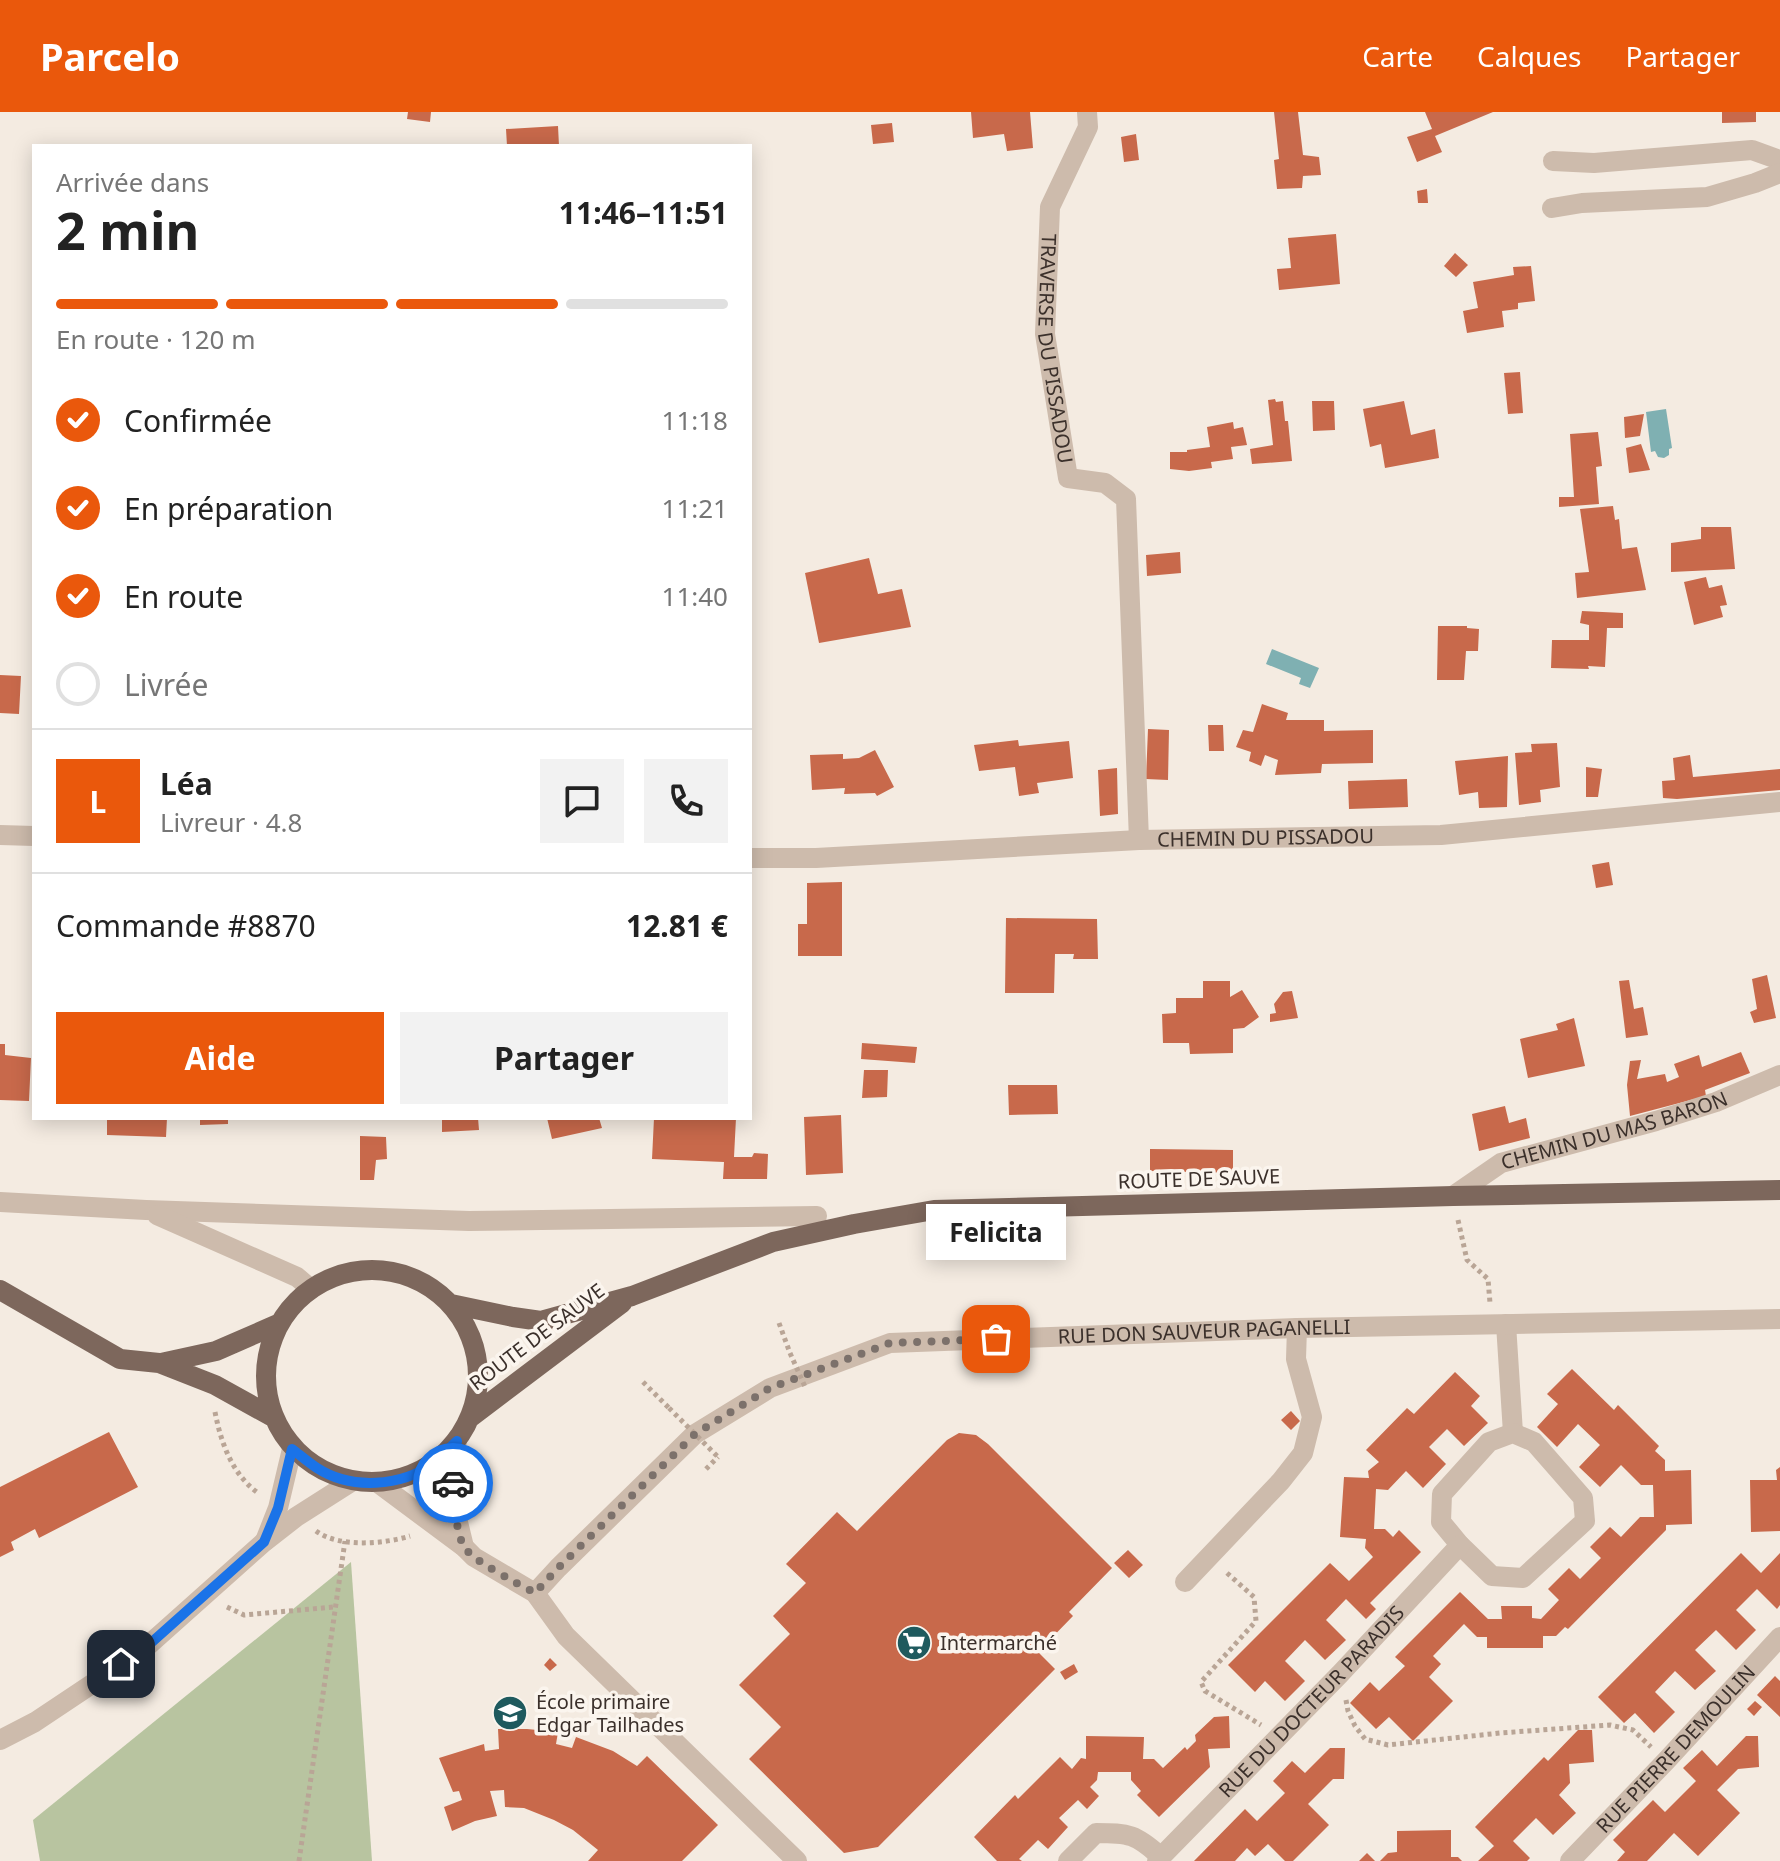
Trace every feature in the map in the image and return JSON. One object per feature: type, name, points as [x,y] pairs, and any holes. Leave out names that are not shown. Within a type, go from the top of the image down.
[{"type":"main road","name":"ROUTE DE SAUVE","points":[[451,1304],[541,1321],[632,1296],[773,1242],[934,1210],[1780,1190]]},
{"type":"main road","points":[[359,1270],[393,1271],[424,1283],[451,1304],[468,1329],[477,1358],[478,1388],[471,1417],[457,1441],[435,1463],[408,1477],[378,1483],[351,1482],[319,1470],[292,1449],[271,1416],[264,1385],[267,1354],[278,1324],[299,1298],[327,1279],[359,1270]]},
{"type":"main road","points":[[0,1290],[120,1359],[159,1363],[215,1385],[271,1416]]},
{"type":"main road","name":"ROUTE DE SAUVE","points":[[471,1417],[632,1296]]},
{"type":"main road","points":[[159,1363],[216,1351],[278,1324]]},
{"type":"street","name":"TRAVERSE DU PISSADOU","points":[[1087,112],[1088,127],[1050,207],[1045,334],[1068,478],[1105,483],[1126,499],[1139,840]]},
{"type":"street","points":[[1553,161],[1594,163],[1752,150],[1780,160]]},
{"type":"street","points":[[1552,208],[1582,203],[1707,197],[1780,173]]},
{"type":"street","name":"CHEMIN DU PISSADOU","points":[[752,858],[816,858],[1139,840],[1441,835],[1780,802]]},
{"type":"street","points":[[0,835],[32,836]]},
{"type":"street","name":"CHEMIN DU MAS BARON","points":[[1453,1196],[1501,1163],[1716,1102],[1780,1075]]},
{"type":"street","points":[[0,1202],[469,1221],[817,1216]]},
{"type":"street","points":[[146,1210],[297,1277],[311,1289]]},
{"type":"street","name":"RUE DON SAUVEUR PAGANELLI","points":[[535,1593],[695,1434],[770,1388],[890,1343],[1297,1328],[1780,1319]]},
{"type":"street","points":[[1499,1324],[1513,1433]]},
{"type":"street","points":[[1185,1582],[1281,1481],[1303,1453],[1312,1417],[1296,1359],[1297,1328]]},
{"type":"street","points":[[1513,1433],[1534,1442],[1583,1498],[1585,1521],[1523,1578],[1492,1576],[1460,1545],[1441,1522],[1442,1494],[1489,1442],[1513,1433]]},
{"type":"street","points":[[457,1441],[452,1474],[464,1547]]},
{"type":"street","points":[[264,1542],[278,1508],[292,1449]]},
{"type":"street","points":[[0,1740],[35,1722],[143,1650],[264,1542],[296,1517],[351,1482]]},
{"type":"street","points":[[378,1483],[474,1557],[535,1593],[566,1636],[797,1861]]},
{"type":"street","name":"RUE DU DOCTEUR PARADIS","points":[[1068,1861],[1096,1833],[1126,1833],[1146,1844],[1159,1859],[1340,1674],[1460,1545]]},
{"type":"street","name":"RUE PIERRE DEMOULIN","points":[[1570,1861],[1780,1637]]},
{"type":"path","points":[[1453,1196],[1467,1260],[1488,1279],[1499,1324]]},
{"type":"path","points":[[779,1323],[806,1389]]},
{"type":"path","points":[[643,1382],[718,1457],[706,1469]]},
{"type":"path","points":[[214,1408],[218,1429],[232,1466],[262,1497]]},
{"type":"path","points":[[306,1525],[322,1536],[353,1543],[397,1540],[419,1533]]},
{"type":"path","points":[[299,1861],[345,1541]]},
{"type":"path","points":[[1209,1557],[1254,1597],[1256,1621],[1201,1682],[1205,1691],[1280,1735]]},
{"type":"path","points":[[207,1593],[244,1615],[334,1607]]},
{"type":"path","points":[[1340,1674],[1348,1711],[1365,1739],[1388,1745],[1610,1725],[1633,1730],[1666,1761]]},
{"type":"green space","points":[[351,1562],[372,1861],[40,1861],[33,1820]]},
{"type":"water","points":[[1666,409],[1672,448],[1664,458],[1658,457],[1655,451],[1651,452],[1646,412]]},
{"type":"water","points":[[1272,649],[1319,668],[1310,688],[1299,684],[1301,678],[1266,664]]},
{"type":"building","points":[[408,112],[431,112],[430,122],[407,119]]},
{"type":"building","points":[[971,112],[1030,112],[1033,148],[1007,151],[1004,134],[973,138]]},
{"type":"building","points":[[1274,112],[1298,112],[1303,155],[1319,157],[1321,175],[1303,176],[1302,188],[1277,189],[1274,160],[1279,159]]},
{"type":"building","points":[[1425,112],[1493,112],[1435,136],[1442,152],[1417,162],[1407,137],[1432,129]]},
{"type":"building","points":[[1722,112],[1756,112],[1756,122],[1722,123]]},
{"type":"building","points":[[892,123],[894,142],[873,144],[871,125]]},
{"type":"building","points":[[558,126],[559,144],[507,144],[506,129]]},
{"type":"building","points":[[1136,134],[1139,160],[1124,162],[1121,137]]},
{"type":"building","points":[[1427,189],[1428,203],[1418,203],[1417,191]]},
{"type":"building","points":[[1336,234],[1340,284],[1279,290],[1277,269],[1291,268],[1288,238]]},
{"type":"building","points":[[1455,253],[1468,265],[1456,277],[1444,266]]},
{"type":"building","points":[[1531,266],[1535,301],[1518,303],[1518,309],[1502,311],[1504,327],[1467,333],[1463,311],[1478,308],[1473,282],[1514,275],[1513,267]]},
{"type":"building","points":[[1520,372],[1523,413],[1508,414],[1504,373]]},
{"type":"building","points":[[1275,399],[1276,402],[1283,401],[1292,461],[1252,464],[1250,449],[1273,445],[1268,400]]},
{"type":"building","points":[[1312,401],[1334,401],[1335,430],[1313,431]]},
{"type":"building","points":[[1404,401],[1411,435],[1435,429],[1439,458],[1385,468],[1381,444],[1370,447],[1363,409]]},
{"type":"building","points":[[1644,414],[1640,436],[1625,438],[1624,417]]},
{"type":"building","points":[[1233,422],[1234,429],[1243,427],[1247,445],[1231,447],[1233,459],[1211,462],[1212,468],[1189,471],[1170,469],[1170,452],[1210,447],[1207,427]]},
{"type":"building","points":[[1598,432],[1602,466],[1596,467],[1599,504],[1559,507],[1559,497],[1574,497],[1570,434]]},
{"type":"building","points":[[1641,444],[1650,470],[1629,473],[1626,448]]},
{"type":"building","points":[[1613,506],[1615,520],[1619,519],[1622,549],[1637,547],[1646,590],[1577,598],[1575,573],[1589,572],[1580,509]]},
{"type":"building","points":[[1701,527],[1731,527],[1735,569],[1671,572],[1671,543],[1701,539]]},
{"type":"building","points":[[1180,552],[1181,573],[1147,576],[1146,555]]},
{"type":"building","points":[[869,558],[878,594],[902,589],[911,627],[819,643],[805,573]]},
{"type":"building","points":[[1706,577],[1709,588],[1722,585],[1727,605],[1720,606],[1723,617],[1694,625],[1684,582]]},
{"type":"building","points":[[1582,611],[1623,613],[1623,628],[1607,628],[1605,667],[1551,668],[1552,640],[1589,640],[1589,625],[1580,623]]},
{"type":"building","points":[[1438,626],[1479,629],[1478,651],[1466,651],[1464,680],[1437,680]]},
{"type":"building","points":[[0,675],[21,676],[19,714],[0,713]]},
{"type":"building","points":[[1262,704],[1288,713],[1286,720],[1324,720],[1324,731],[1373,730],[1373,763],[1322,764],[1321,773],[1275,775],[1278,760],[1265,755],[1261,766],[1249,761],[1251,752],[1236,747],[1243,730],[1253,732]]},
{"type":"building","points":[[1208,725],[1223,725],[1224,751],[1209,751]]},
{"type":"building","points":[[1148,729],[1169,730],[1168,780],[1146,779]]},
{"type":"building","points":[[1018,740],[1019,746],[1069,741],[1073,778],[1037,783],[1039,793],[1019,796],[1015,767],[979,771],[974,745]]},
{"type":"building","points":[[1557,743],[1560,787],[1540,790],[1541,802],[1519,805],[1515,753],[1532,752],[1531,744]]},
{"type":"building","points":[[875,750],[894,787],[877,796],[875,793],[844,794],[845,788],[812,790],[810,755],[843,754],[843,759],[859,758]]},
{"type":"building","points":[[1690,755],[1693,777],[1780,769],[1780,790],[1663,798],[1662,781],[1675,780],[1673,758]]},
{"type":"building","points":[[1508,756],[1507,807],[1479,808],[1478,792],[1459,795],[1455,761]]},
{"type":"building","points":[[1586,767],[1602,769],[1598,797],[1586,797]]},
{"type":"building","points":[[1117,768],[1118,814],[1100,816],[1098,770]]},
{"type":"building","points":[[1407,779],[1408,807],[1349,809],[1348,781]]},
{"type":"building","points":[[1609,862],[1613,885],[1596,888],[1592,865]]},
{"type":"building","points":[[842,882],[842,956],[798,956],[798,924],[807,924],[807,883]]},
{"type":"building","points":[[1006,918],[1097,919],[1098,959],[1073,959],[1074,954],[1055,954],[1054,993],[1005,993]]},
{"type":"building","points":[[1767,975],[1776,1018],[1754,1023],[1750,1012],[1757,1009],[1752,979]]},
{"type":"building","points":[[1629,980],[1634,1009],[1643,1007],[1648,1035],[1626,1038],[1619,981]]},
{"type":"building","points":[[1203,981],[1230,981],[1230,997],[1242,990],[1259,1017],[1244,1028],[1233,1029],[1233,1053],[1190,1054],[1189,1043],[1163,1043],[1162,1014],[1176,1013],[1176,998],[1203,998]]},
{"type":"building","points":[[1292,991],[1298,1018],[1270,1022],[1270,1014],[1276,1013],[1274,1004],[1283,992]]},
{"type":"building","points":[[1574,1018],[1585,1066],[1528,1078],[1520,1039],[1558,1030],[1556,1024]]},
{"type":"building","points":[[862,1043],[917,1047],[915,1063],[861,1059]]},
{"type":"building","points":[[0,1044],[5,1044],[5,1055],[31,1058],[29,1101],[0,1100]]},
{"type":"building","points":[[1741,1052],[1750,1073],[1705,1090],[1706,1096],[1630,1116],[1627,1085],[1630,1061],[1641,1060],[1637,1079],[1665,1074],[1667,1082],[1679,1077],[1674,1064],[1699,1055],[1702,1067]]},
{"type":"building","points":[[864,1070],[888,1070],[887,1097],[862,1098]]},
{"type":"building","points":[[1008,1085],[1057,1085],[1058,1114],[1009,1115]]},
{"type":"building","points":[[1505,1106],[1509,1123],[1526,1118],[1530,1138],[1479,1151],[1472,1114]]},
{"type":"building","points":[[841,1115],[843,1173],[806,1175],[804,1117]]},
{"type":"building","points":[[107,1120],[167,1120],[166,1137],[107,1135]]},
{"type":"building","points":[[200,1120],[228,1120],[228,1124],[200,1125]]},
{"type":"building","points":[[442,1120],[478,1120],[479,1130],[442,1132]]},
{"type":"building","points":[[547,1120],[600,1120],[602,1128],[552,1139]]},
{"type":"building","points":[[654,1120],[736,1120],[734,1157],[768,1154],[767,1179],[723,1179],[724,1162],[652,1159]]},
{"type":"building","points":[[360,1136],[386,1137],[387,1159],[376,1160],[374,1180],[360,1180]]},
{"type":"building","points":[[1150,1149],[1233,1150],[1233,1173],[1150,1171]]},
{"type":"building","points":[[1572,1369],[1614,1410],[1618,1405],[1659,1446],[1655,1451],[1665,1460],[1665,1471],[1691,1470],[1692,1524],[1666,1525],[1666,1530],[1568,1629],[1565,1627],[1556,1636],[1543,1636],[1543,1648],[1487,1648],[1487,1637],[1477,1637],[1464,1624],[1433,1656],[1441,1664],[1429,1677],[1453,1701],[1413,1741],[1389,1717],[1376,1729],[1350,1703],[1370,1682],[1379,1691],[1405,1666],[1395,1657],[1460,1592],[1488,1619],[1502,1619],[1501,1606],[1532,1606],[1532,1618],[1541,1619],[1559,1600],[1548,1589],[1569,1568],[1580,1579],[1601,1558],[1590,1547],[1610,1527],[1621,1537],[1640,1517],[1654,1517],[1653,1485],[1641,1485],[1621,1465],[1600,1487],[1579,1467],[1600,1445],[1578,1424],[1557,1447],[1537,1427],[1558,1404],[1547,1394]]},
{"type":"building","points":[[1455,1372],[1480,1396],[1471,1406],[1488,1423],[1464,1446],[1447,1429],[1429,1447],[1446,1464],[1423,1488],[1406,1471],[1388,1490],[1376,1489],[1374,1529],[1385,1529],[1393,1537],[1399,1530],[1421,1552],[1370,1603],[1376,1609],[1366,1619],[1346,1599],[1326,1620],[1346,1640],[1325,1660],[1305,1640],[1285,1661],[1305,1681],[1285,1701],[1265,1681],[1255,1692],[1228,1665],[1330,1563],[1349,1581],[1373,1557],[1365,1548],[1366,1539],[1340,1537],[1344,1477],[1369,1478],[1368,1471],[1379,1462],[1366,1450],[1407,1408],[1414,1414]]},
{"type":"building","points":[[1291,1411],[1300,1421],[1291,1430],[1281,1420]]},
{"type":"building","points":[[109,1432],[138,1487],[39,1538],[35,1529],[11,1542],[14,1550],[0,1557],[0,1487]]},
{"type":"building","name":"Intermarché","points":[[959,1433],[976,1435],[988,1444],[1112,1568],[1069,1612],[1073,1616],[1038,1652],[1055,1669],[878,1847],[844,1853],[749,1759],[781,1727],[739,1685],[790,1634],[773,1616],[806,1583],[786,1564],[837,1512],[857,1531],[947,1440]]},
{"type":"building","points":[[1780,1467],[1780,1531],[1751,1532],[1750,1480],[1777,1480],[1776,1470]]},
{"type":"building","points":[[1128,1550],[1143,1565],[1129,1578],[1114,1563]]},
{"type":"building","points":[[1741,1553],[1761,1573],[1780,1553],[1780,1605],[1777,1609],[1757,1589],[1736,1610],[1756,1630],[1736,1650],[1716,1630],[1695,1650],[1716,1671],[1695,1690],[1675,1671],[1655,1692],[1675,1712],[1654,1733],[1635,1713],[1624,1723],[1598,1697]]},
{"type":"building","points":[[550,1658],[557,1665],[550,1671],[544,1665]]},
{"type":"building","points":[[1074,1664],[1078,1672],[1065,1680],[1060,1672]]},
{"type":"building","points":[[1775,1676],[1780,1681],[1780,1717],[1757,1695]]},
{"type":"building","points":[[1755,1701],[1762,1707],[1754,1716],[1747,1709]]},
{"type":"building","points":[[1229,1716],[1230,1748],[1208,1749],[1210,1767],[1159,1817],[1137,1795],[1141,1791],[1131,1780],[1131,1772],[1098,1772],[1097,1780],[1090,1787],[1099,1796],[1087,1809],[1078,1800],[1059,1818],[1068,1827],[1048,1849],[1038,1840],[1019,1859],[1022,1861],[997,1861],[974,1837],[1015,1795],[1018,1799],[1060,1757],[1072,1769],[1081,1758],[1086,1759],[1086,1736],[1144,1737],[1143,1759],[1154,1759],[1163,1768],[1196,1741],[1195,1735],[1214,1717]]},
{"type":"building","points":[[498,1729],[558,1732],[556,1744],[572,1748],[576,1737],[613,1751],[637,1766],[647,1756],[718,1825],[682,1861],[588,1861],[598,1850],[573,1830],[554,1820],[524,1808],[505,1807],[504,1790],[490,1791],[497,1816],[452,1831],[444,1807],[462,1800],[459,1791],[453,1792],[439,1758],[484,1744],[485,1751],[499,1749]]},
{"type":"building","points":[[1578,1730],[1592,1730],[1594,1762],[1569,1764],[1570,1783],[1559,1795],[1576,1813],[1553,1835],[1536,1818],[1513,1841],[1530,1858],[1527,1861],[1478,1861],[1494,1846],[1475,1827],[1544,1757],[1548,1761]]},
{"type":"building","points":[[1746,1736],[1758,1736],[1759,1767],[1738,1769],[1717,1790],[1740,1813],[1698,1856],[1674,1833],[1647,1861],[1617,1861],[1625,1852],[1613,1840],[1653,1800],[1665,1812],[1696,1781],[1683,1768],[1702,1750],[1717,1766]]},
{"type":"building","points":[[1330,1748],[1345,1748],[1344,1779],[1333,1779],[1308,1804],[1329,1825],[1293,1861],[1285,1861],[1268,1844],[1255,1856],[1247,1848],[1235,1861],[1194,1861],[1245,1809],[1257,1821],[1285,1793],[1273,1781],[1292,1761],[1305,1773]]},
{"type":"building","points":[[1451,1830],[1451,1857],[1462,1861],[1380,1861],[1388,1853],[1397,1852],[1397,1831]]},
{"type":"building","points":[[1367,1853],[1375,1861],[1359,1861]]},
{"type":"way so far","points":[[453,1483],[464,1547],[474,1557],[535,1593],[695,1434],[770,1388],[890,1343],[996,1339]]},
{"type":"place","name":"Felicita","points":[[996,1339]]},
{"type":"place","name":"Intermarché","points":[[914,1643]]},
{"type":"place","name":"École primaire Edgar Tailhades","points":[[510,1713]]},
{"type":"route","points":[[121,1664],[143,1650],[264,1542],[278,1508],[292,1449],[319,1470],[351,1482],[378,1483],[408,1477],[435,1463],[457,1441],[453,1483]]}]
